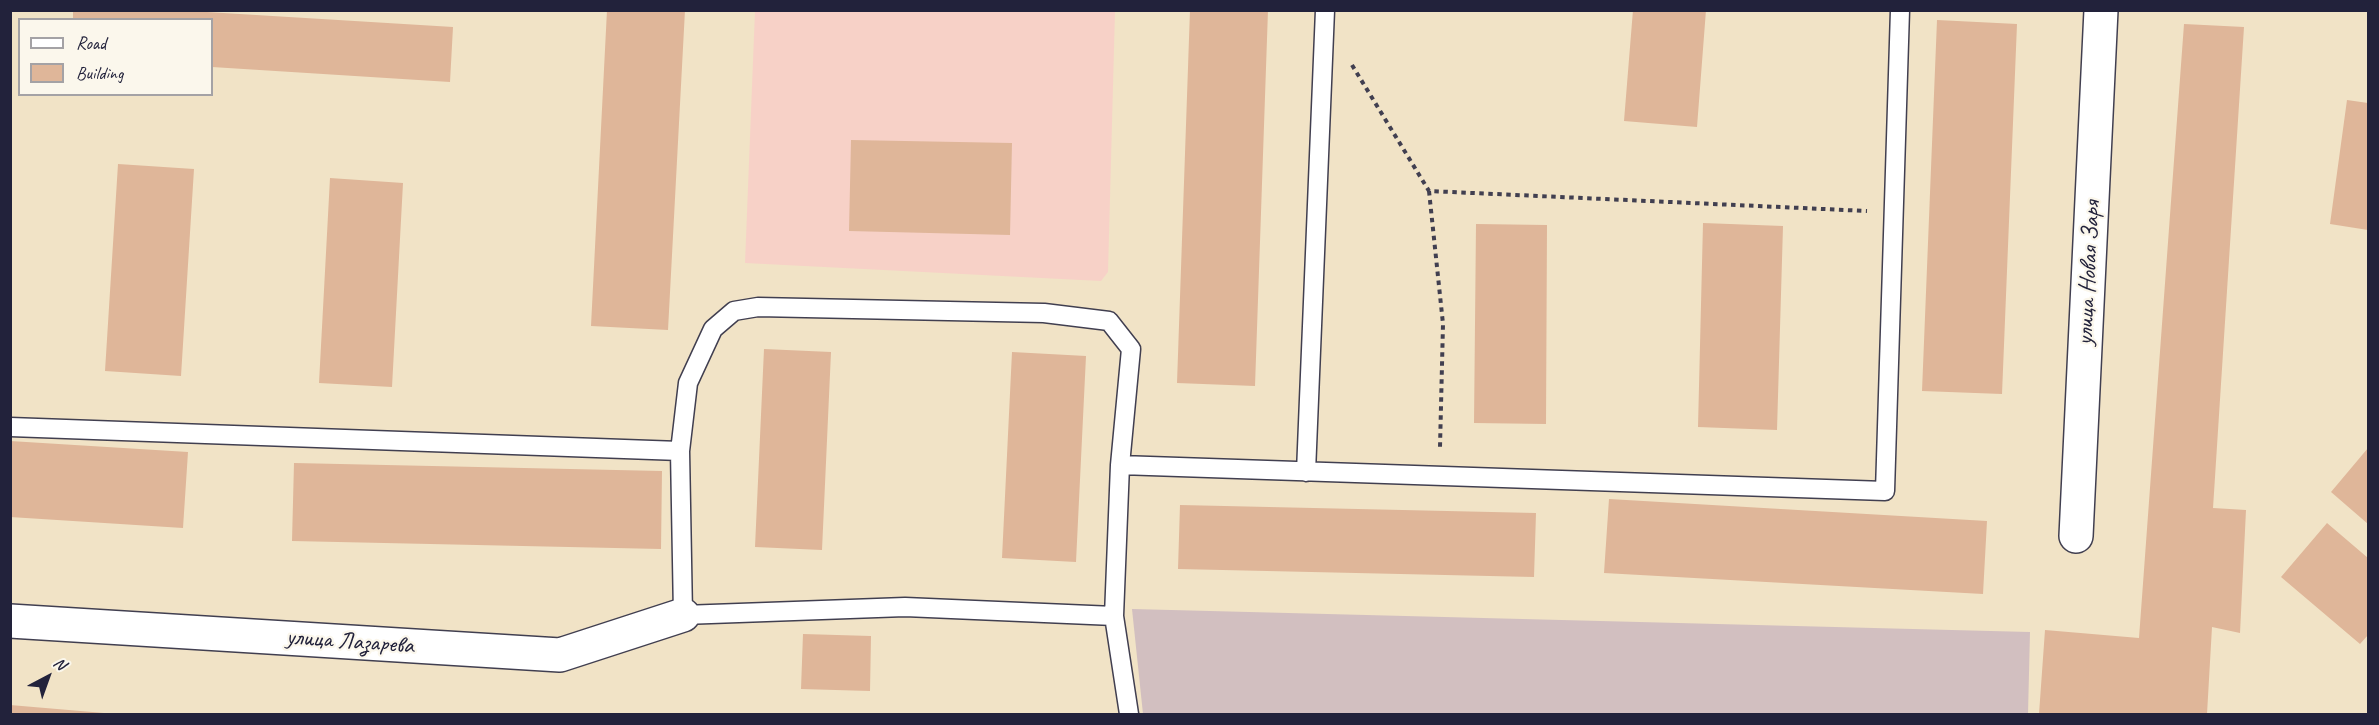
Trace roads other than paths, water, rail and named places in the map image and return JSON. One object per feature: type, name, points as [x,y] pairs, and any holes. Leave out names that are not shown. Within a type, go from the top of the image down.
[{"type":"street","name":"улица Новая Заря","points":[[2076,536],[2101,10]]},
{"type":"street","name":"улица Лазарева","points":[[10,621],[561,655],[683,615]]},
{"type":"lane","points":[[1120,465],[1885,491],[1900,10]]},
{"type":"lane","points":[[1306,472],[1325,16]]},
{"type":"lane","points":[[1114,616],[904,607],[683,615],[681,451],[688,383],[713,329],[734,311],[758,307],[1044,313],[1109,321],[1131,350],[1120,465],[1114,616],[1129,714]]},
{"type":"lane","points":[[10,427],[681,451]]}]
